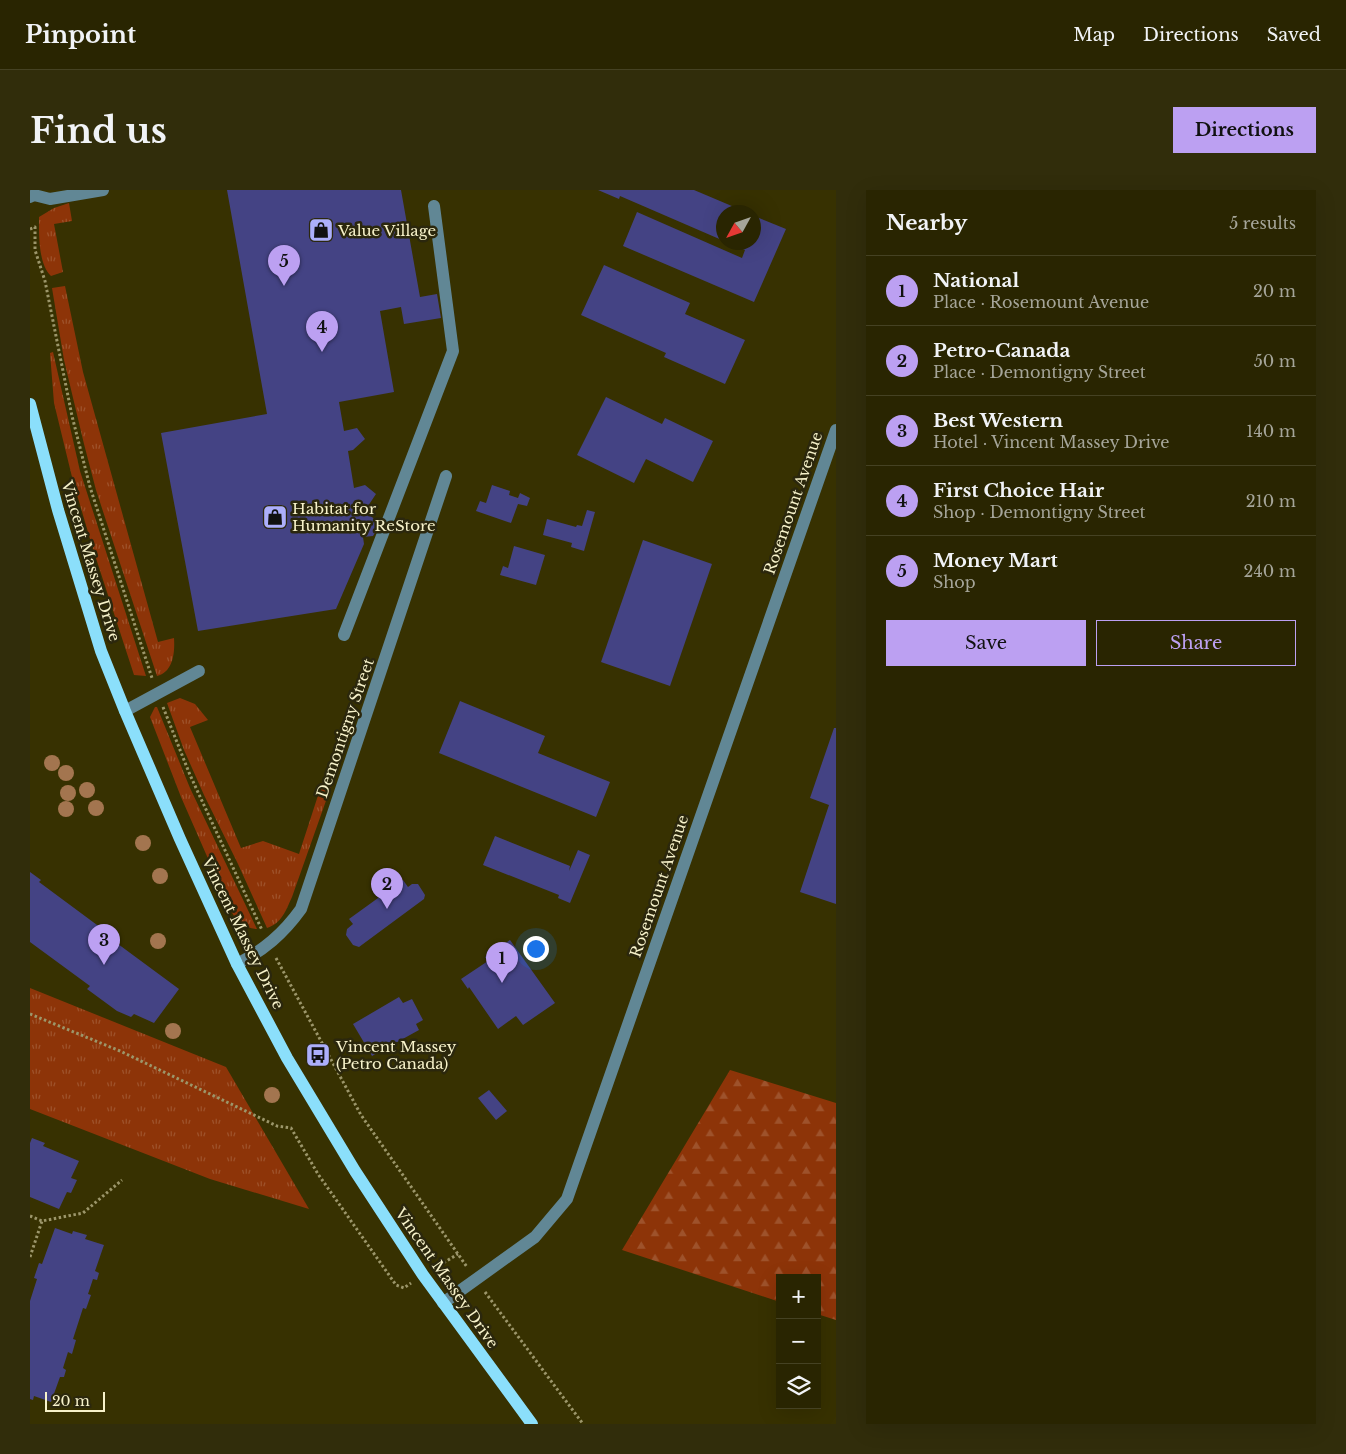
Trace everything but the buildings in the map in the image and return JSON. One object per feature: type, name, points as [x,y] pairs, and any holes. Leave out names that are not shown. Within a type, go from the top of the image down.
[{"type":"main road","name":"Vincent Massey Drive","points":[[30,404],[58,510],[90,618],[125,711],[180,839],[237,964],[287,1058],[341,1150],[423,1276],[532,1424]]},
{"type":"street","points":[[34,194],[50,199],[103,190]]},
{"type":"street","points":[[344,635],[452,351],[434,206]]},
{"type":"street","name":"Rosemount Avenue","points":[[443,1304],[535,1237],[566,1199],[836,430]]},
{"type":"street","name":"Demontigny Street","points":[[237,964],[269,945],[301,909],[446,476]]},
{"type":"street","points":[[125,711],[199,671]]},
{"type":"path","points":[[30,229],[35,227],[35,250],[45,281],[72,416],[90,487],[157,694],[190,775],[269,945],[361,1115],[476,1280],[583,1424]]},
{"type":"path","points":[[30,1014],[120,1051],[277,1126],[291,1128],[318,1174],[396,1285],[404,1288],[458,1254]]},
{"type":"path","points":[[30,1216],[42,1220],[83,1213],[122,1180]]},
{"type":"path","points":[[30,1257],[42,1220]]},
{"type":"green space","points":[[69,203],[72,221],[54,224],[63,272],[51,276],[41,256],[39,217],[54,208]]},
{"type":"green space","points":[[65,286],[83,372],[158,642],[174,638],[174,650],[170,666],[157,676],[96,490],[64,360],[52,288]]},
{"type":"green space","points":[[53,352],[80,471],[146,676],[134,675],[73,481],[54,403],[50,353]]},
{"type":"green space","points":[[180,698],[195,704],[208,720],[190,727],[241,848],[263,841],[299,854],[325,774],[334,778],[292,897],[280,919],[267,928],[184,750],[167,703]]},
{"type":"green space","points":[[155,707],[157,707],[190,788],[257,929],[241,924],[231,911],[181,797],[150,717]]},
{"type":"green space","points":[[30,988],[226,1067],[309,1209],[210,1179],[30,1109]]},
{"type":"green space","points":[[730,1070],[836,1103],[836,1320],[821,1315],[821,1274],[776,1274],[776,1301],[622,1250]]},
{"type":"place","name":"Value Village","points":[[321,230]]},
{"type":"place","name":"Money Mart","points":[[284,286]]},
{"type":"place","name":"First Choice Hair","points":[[322,352]]},
{"type":"place","name":"Habitat for Humanity ReStore","points":[[275,517]]},
{"type":"place","name":"Petro-Canada","points":[[387,909]]},
{"type":"place","name":"Best Western","points":[[104,965]]},
{"type":"place","name":"National","points":[[502,983]]},
{"type":"place","name":"Vincent Massey (Petro Canada)","points":[[318,1055]]}]
